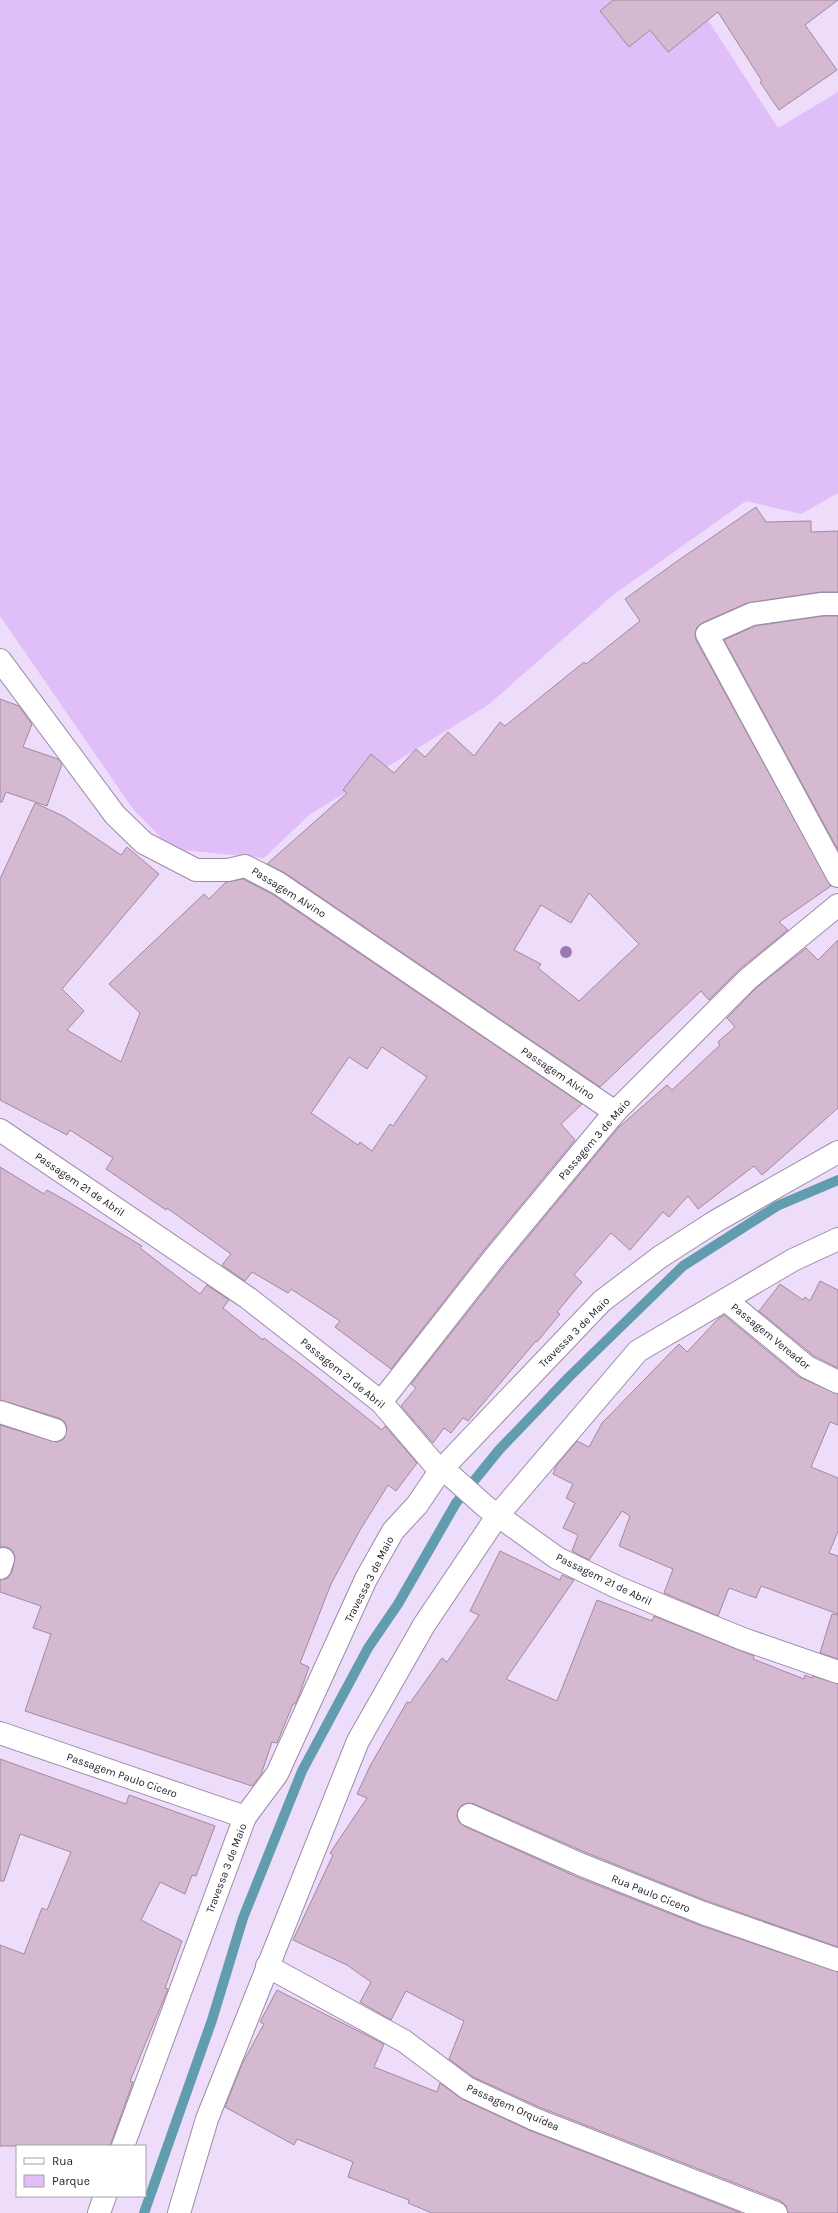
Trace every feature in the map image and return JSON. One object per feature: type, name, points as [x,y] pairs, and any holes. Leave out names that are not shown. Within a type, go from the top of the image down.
[{"type":"street","points":[[838,604],[752,614],[707,634],[838,876]]},
{"type":"street","name":"Passagem Alvino","points":[[0,660],[115,815],[144,843],[196,870],[228,870],[246,866],[278,883],[615,1112]]},
{"type":"street","name":"Passagem 3 de Maio","points":[[381,1402],[490,1264],[615,1112],[748,979],[838,905]]},
{"type":"street","name":"Passagem 21 de Abril","points":[[0,1130],[248,1298],[381,1402],[444,1472],[492,1511],[557,1558],[619,1588],[743,1639],[838,1672]]},
{"type":"street","name":"Travessa 3 de Maio","points":[[123,2145],[245,1817],[277,1774],[366,1579],[393,1531],[417,1506],[444,1472],[602,1301],[660,1256],[770,1189],[838,1152]]},
{"type":"street","points":[[179,2213],[207,2119],[358,1741],[424,1625],[492,1511],[638,1351],[793,1260],[838,1239]]},
{"type":"street","name":"Passagem Vereador","points":[[726,1300],[807,1367],[838,1382]]},
{"type":"street","points":[[0,1412],[55,1430]]},
{"type":"street","name":"Passagem Paulo Cícero","points":[[0,1733],[245,1817]]},
{"type":"street","name":"Rua Paulo Cícero","points":[[469,1815],[582,1865],[703,1913],[838,1960]]},
{"type":"street","name":"Passagem Orquídea","points":[[267,1966],[404,2041],[467,2088],[534,2119],[776,2213]]},
{"type":"street","points":[[99,2213],[105,2197]]},
{"type":"green space","points":[[0,0],[695,0],[778,128],[838,92],[838,493],[801,514],[746,501],[613,595],[488,705],[309,815],[264,858],[172,849],[133,809],[0,616]]},
{"type":"building","points":[[613,0],[838,0],[805,25],[837,70],[779,110],[760,82],[762,81],[718,12],[668,52],[650,30],[629,47],[600,11]]},
{"type":"building","points":[[756,507],[766,522],[811,521],[811,532],[838,531],[838,592],[820,592],[747,603],[702,623],[697,627],[695,634],[696,640],[831,886],[779,922],[788,930],[740,969],[709,1000],[701,991],[600,1087],[285,873],[267,864],[347,793],[343,790],[371,754],[394,773],[416,749],[425,757],[448,732],[474,756],[500,722],[505,726],[584,662],[586,664],[640,621],[625,599]],"holes":[[[589,893],[639,944],[579,1001],[538,968],[541,964],[514,950],[541,905],[571,923]]]},
{"type":"building","points":[[823,616],[838,616],[838,850],[724,640],[755,626]]},
{"type":"building","points":[[0,699],[19,706],[32,724],[23,747],[58,759],[62,764],[47,806],[6,792],[2,802],[0,802]]},
{"type":"building","points":[[35,803],[65,817],[121,855],[127,847],[159,874],[62,989],[84,1011],[67,1030],[121,1062],[140,1013],[109,984],[204,894],[209,899],[226,882],[243,879],[272,894],[582,1104],[561,1124],[575,1140],[484,1250],[391,1369],[335,1327],[340,1321],[291,1289],[288,1293],[252,1272],[245,1281],[222,1265],[231,1254],[167,1208],[166,1210],[106,1169],[113,1158],[70,1130],[67,1135],[0,1100],[0,879]],"holes":[[[382,1047],[427,1077],[393,1126],[390,1124],[372,1151],[360,1142],[358,1145],[311,1113],[349,1057],[367,1069]]]},
{"type":"building","points":[[838,940],[838,1108],[762,1175],[754,1166],[698,1209],[688,1196],[669,1217],[663,1212],[630,1250],[611,1233],[574,1275],[582,1282],[557,1312],[560,1314],[537,1342],[536,1341],[468,1421],[463,1418],[451,1433],[444,1428],[433,1443],[401,1406],[416,1388],[411,1384],[504,1266],[619,1127],[667,1085],[672,1090],[720,1045],[718,1042],[735,1027],[727,1018],[756,988],[806,948],[818,960]]},
{"type":"building","points":[[0,1167],[44,1194],[47,1190],[65,1200],[142,1246],[140,1248],[200,1294],[207,1285],[229,1300],[223,1308],[263,1340],[264,1338],[311,1373],[382,1430],[385,1426],[417,1463],[396,1491],[388,1485],[360,1530],[331,1584],[300,1663],[309,1667],[300,1693],[295,1704],[293,1704],[277,1743],[272,1742],[261,1775],[252,1786],[25,1711],[51,1634],[33,1628],[41,1606],[0,1592],[0,1580],[8,1578],[12,1572],[15,1557],[13,1551],[7,1547],[0,1547],[0,1425],[57,1442],[64,1439],[67,1428],[65,1422],[59,1418],[0,1400]]},
{"type":"building","points":[[820,1281],[838,1290],[838,1368],[814,1356],[759,1311],[780,1284],[803,1300],[805,1297],[810,1301]]},
{"type":"building","points":[[724,1315],[799,1377],[838,1394],[838,1425],[830,1422],[811,1467],[838,1478],[838,1531],[829,1553],[838,1556],[838,1614],[761,1586],[756,1598],[729,1588],[718,1616],[664,1593],[673,1569],[619,1546],[630,1516],[622,1511],[589,1560],[572,1551],[578,1535],[563,1528],[575,1503],[566,1498],[573,1484],[553,1474],[556,1466],[577,1441],[589,1447],[602,1423],[679,1344],[687,1352],[718,1319]]},
{"type":"building","points":[[500,1551],[560,1580],[562,1575],[574,1580],[506,1679],[557,1701],[597,1600],[652,1621],[654,1616],[754,1656],[753,1659],[804,1679],[805,1675],[812,1678],[813,1676],[838,1684],[838,1947],[707,1901],[587,1853],[474,1804],[468,1803],[462,1805],[458,1810],[457,1816],[459,1822],[464,1826],[577,1877],[699,1925],[838,1972],[838,2213],[788,2213],[786,2206],[781,2201],[539,2107],[473,2077],[449,2059],[464,2021],[406,1991],[391,2020],[360,2002],[371,1982],[347,1965],[293,1940],[333,1855],[330,1853],[367,1798],[357,1794],[370,1766],[407,1702],[410,1703],[442,1658],[447,1662],[479,1615],[470,1611]]},
{"type":"building","points":[[832,1614],[838,1615],[838,1659],[820,1653]]},
{"type":"building","points":[[0,1759],[126,1804],[129,1795],[215,1826],[196,1876],[192,1875],[185,1894],[160,1882],[141,1920],[182,1941],[165,1988],[168,1989],[130,2081],[133,2082],[110,2145],[0,2146],[0,1945],[24,1954],[42,1908],[47,1910],[71,1852],[20,1834],[4,1881],[0,1881]]},
{"type":"building","points":[[277,1990],[384,2044],[374,2067],[437,2092],[440,2083],[462,2099],[529,2130],[741,2213],[432,2213],[408,2203],[409,2200],[348,2177],[353,2162],[297,2139],[294,2145],[225,2107],[242,2064],[264,2024],[260,2022]]},
{"type":"waterway","points":[[144,2213],[212,2020],[243,1918],[302,1771],[368,1648],[398,1604],[456,1503],[499,1450],[569,1377],[683,1266],[777,1206],[838,1180]]}]
